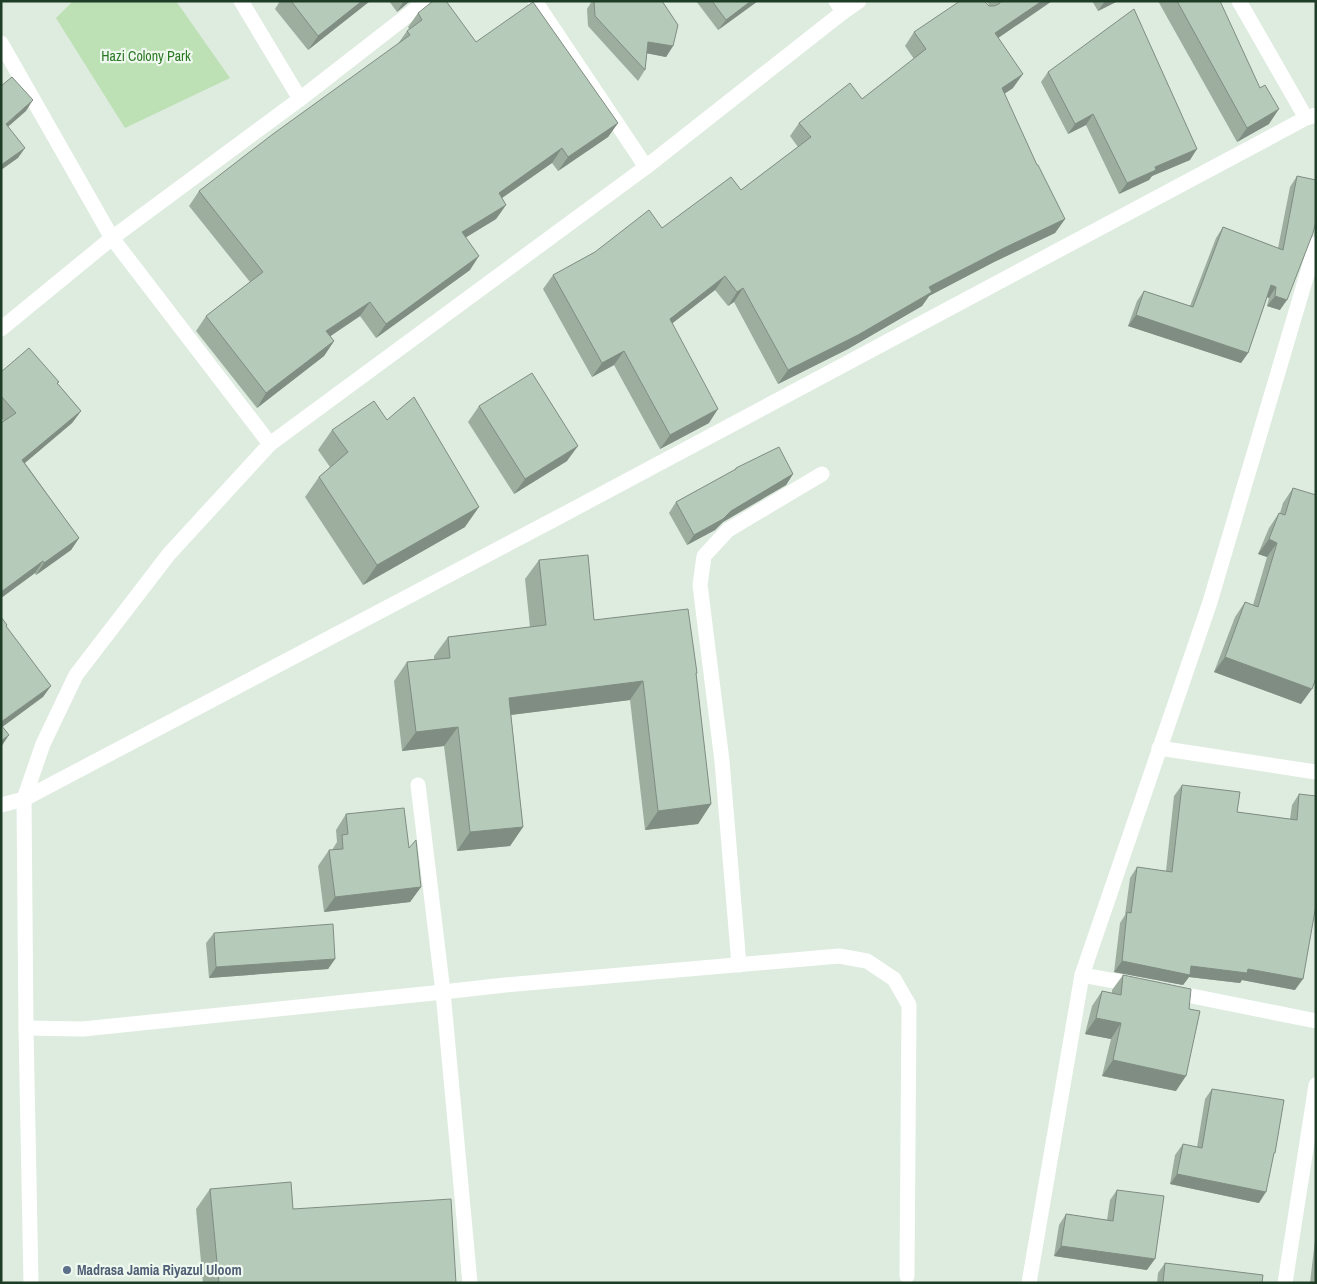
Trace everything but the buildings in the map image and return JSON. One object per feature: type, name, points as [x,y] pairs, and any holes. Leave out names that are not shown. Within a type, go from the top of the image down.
[{"type":"street","points":[[240,1],[300,99]]},
{"type":"street","points":[[1,328],[112,238],[300,99],[426,1]]},
{"type":"street","points":[[535,1],[646,167]]},
{"type":"street","points":[[31,1283],[24,799],[42,744],[76,675],[169,554],[270,444],[646,167],[839,7],[858,1]]},
{"type":"street","points":[[1,805],[24,799],[555,519],[1311,116],[1239,1]]},
{"type":"street","points":[[1,43],[112,238],[270,444]]},
{"type":"street","points":[[1029,1283],[1082,975],[1210,602],[1316,244]]},
{"type":"street","points":[[740,965],[722,761],[700,584],[704,556],[728,530],[822,474]]},
{"type":"street","points":[[1159,748],[1316,772]]},
{"type":"street","points":[[418,785],[443,992],[470,1283]]},
{"type":"street","points":[[26,1028],[83,1029],[505,985],[838,956],[867,961],[894,978],[909,1005],[907,1276]]},
{"type":"street","points":[[1082,975],[1316,1021]]},
{"type":"street","points":[[1285,1283],[1316,1085]]},
{"type":"green space","name":"Hazi Colony Park","points":[[73,1],[176,1],[230,78],[125,128],[56,18]]},
{"type":"place","name":"Madrasa Jamia Riyazul Uloom","points":[[67,1270]]}]
